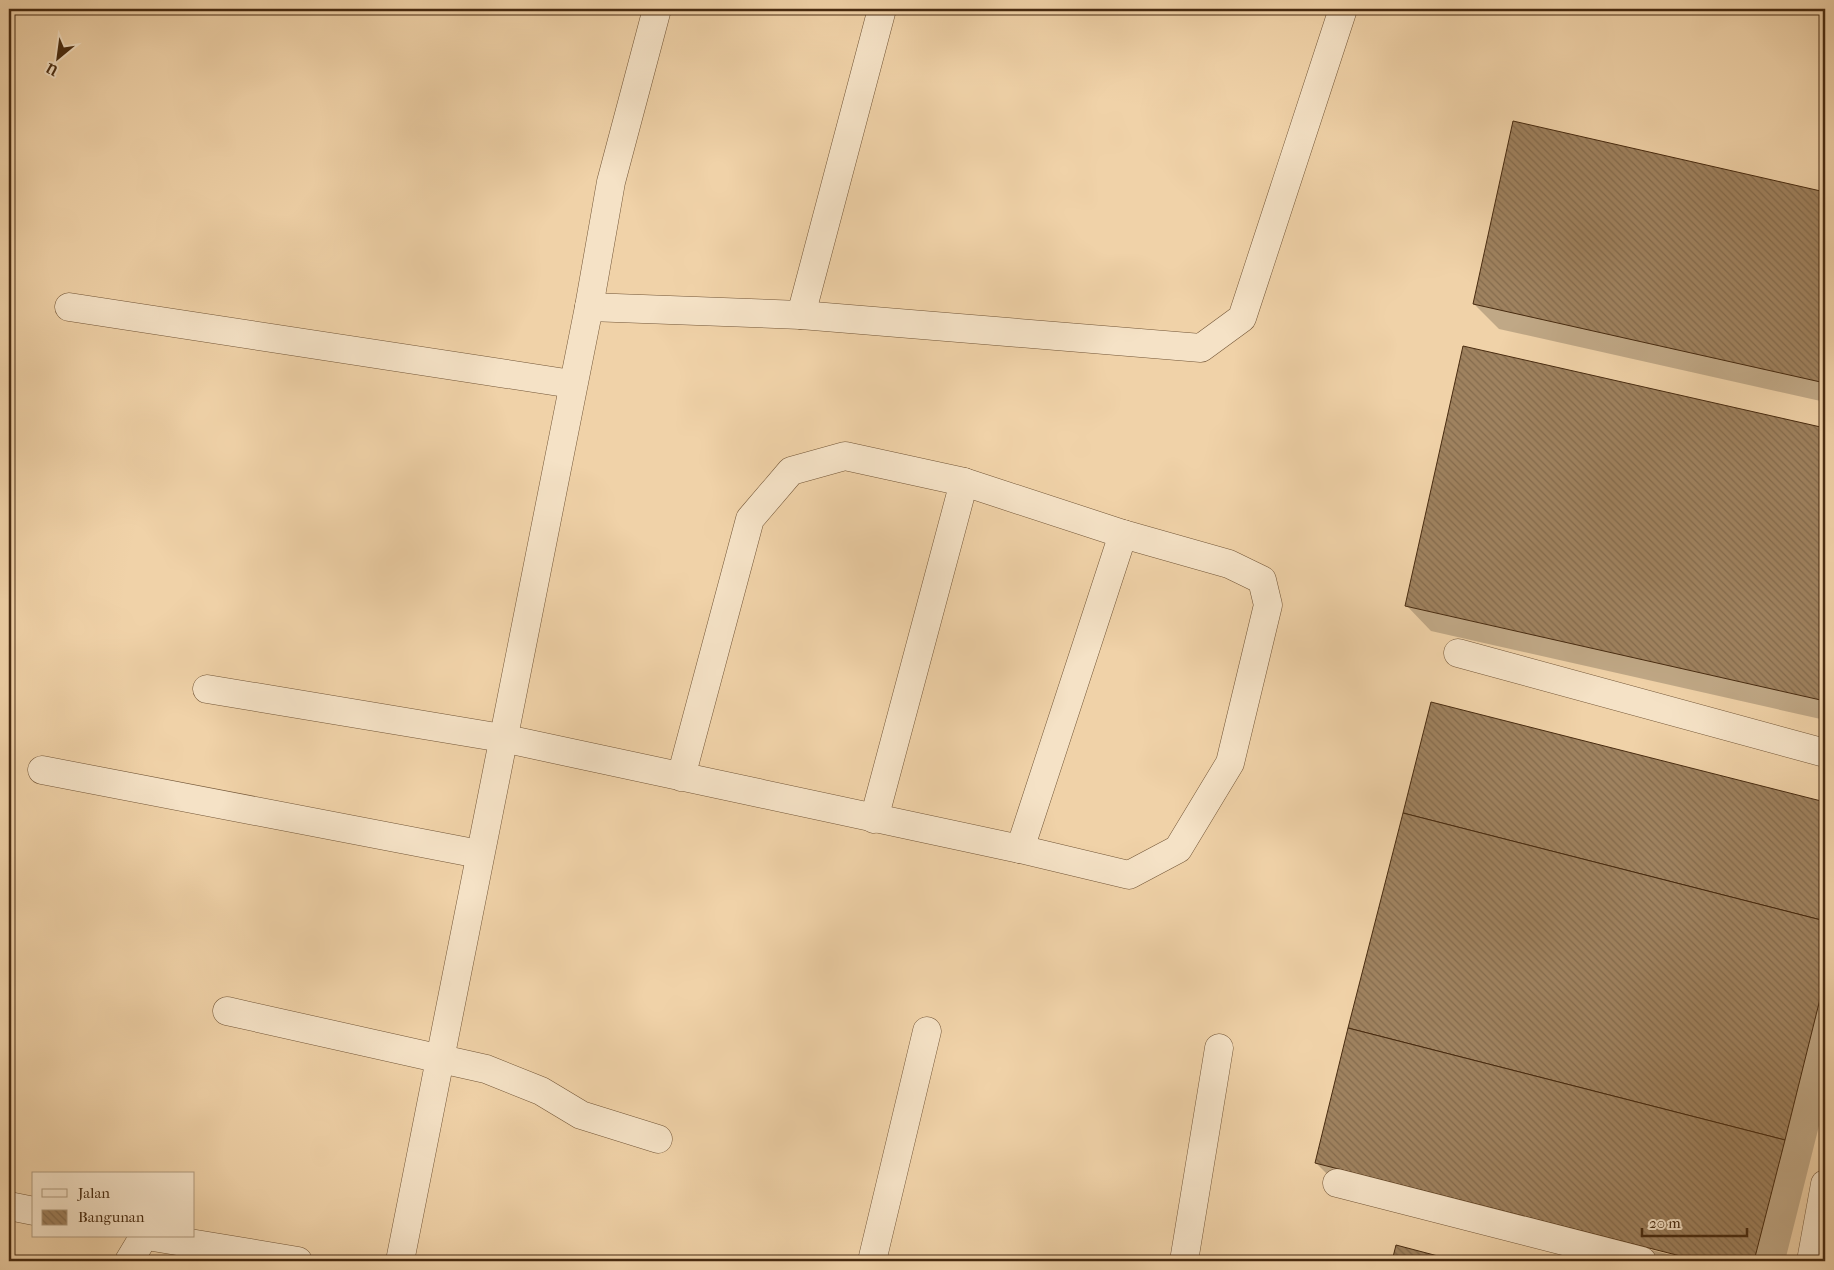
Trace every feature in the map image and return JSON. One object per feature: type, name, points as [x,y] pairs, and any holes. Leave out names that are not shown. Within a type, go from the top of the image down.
[{"type":"lane","points":[[400,1261],[611,182],[657,9]]},
{"type":"lane","points":[[801,316],[882,9]]},
{"type":"lane","points":[[588,307],[801,316],[1201,348],[1242,318],[1343,9]]},
{"type":"lane","points":[[69,307],[572,384]]},
{"type":"lane","points":[[207,689],[502,738],[681,777],[874,819],[1020,849],[1129,875],[1178,849],[1230,763],[1268,605],[1262,580],[1229,564],[1123,534],[964,482],[845,456],[791,471],[750,519],[681,777]]},
{"type":"lane","points":[[874,819],[964,482]]},
{"type":"lane","points":[[1020,849],[1123,534]]},
{"type":"lane","points":[[1458,653],[1825,753]]},
{"type":"lane","points":[[42,770],[479,854]]},
{"type":"lane","points":[[227,1011],[486,1069],[541,1091],[581,1116],[658,1140]]},
{"type":"lane","points":[[872,1261],[927,1031]]},
{"type":"lane","points":[[1184,1261],[1219,1048]]},
{"type":"lane","points":[[1337,1183],[1642,1261]]},
{"type":"lane","points":[[1811,1261],[1825,1184]]},
{"type":"lane","points":[[9,1206],[32,1211]]},
{"type":"lane","points":[[129,1261],[144,1238]]},
{"type":"lane","points":[[157,1238],[298,1261]]},
{"type":"building","points":[[1513,121],[1825,192],[1825,383],[1473,304]]},
{"type":"building","points":[[1463,346],[1825,428],[1825,701],[1405,606]]},
{"type":"building","points":[[1431,702],[1825,802],[1825,921],[1403,813]]},
{"type":"building","points":[[1403,813],[1825,921],[1825,979],[1785,1140],[1348,1028]]},
{"type":"building","points":[[1348,1028],[1785,1140],[1754,1261],[1700,1261],[1315,1163]]},
{"type":"building","points":[[1396,1245],[1457,1261],[1392,1261]]}]
